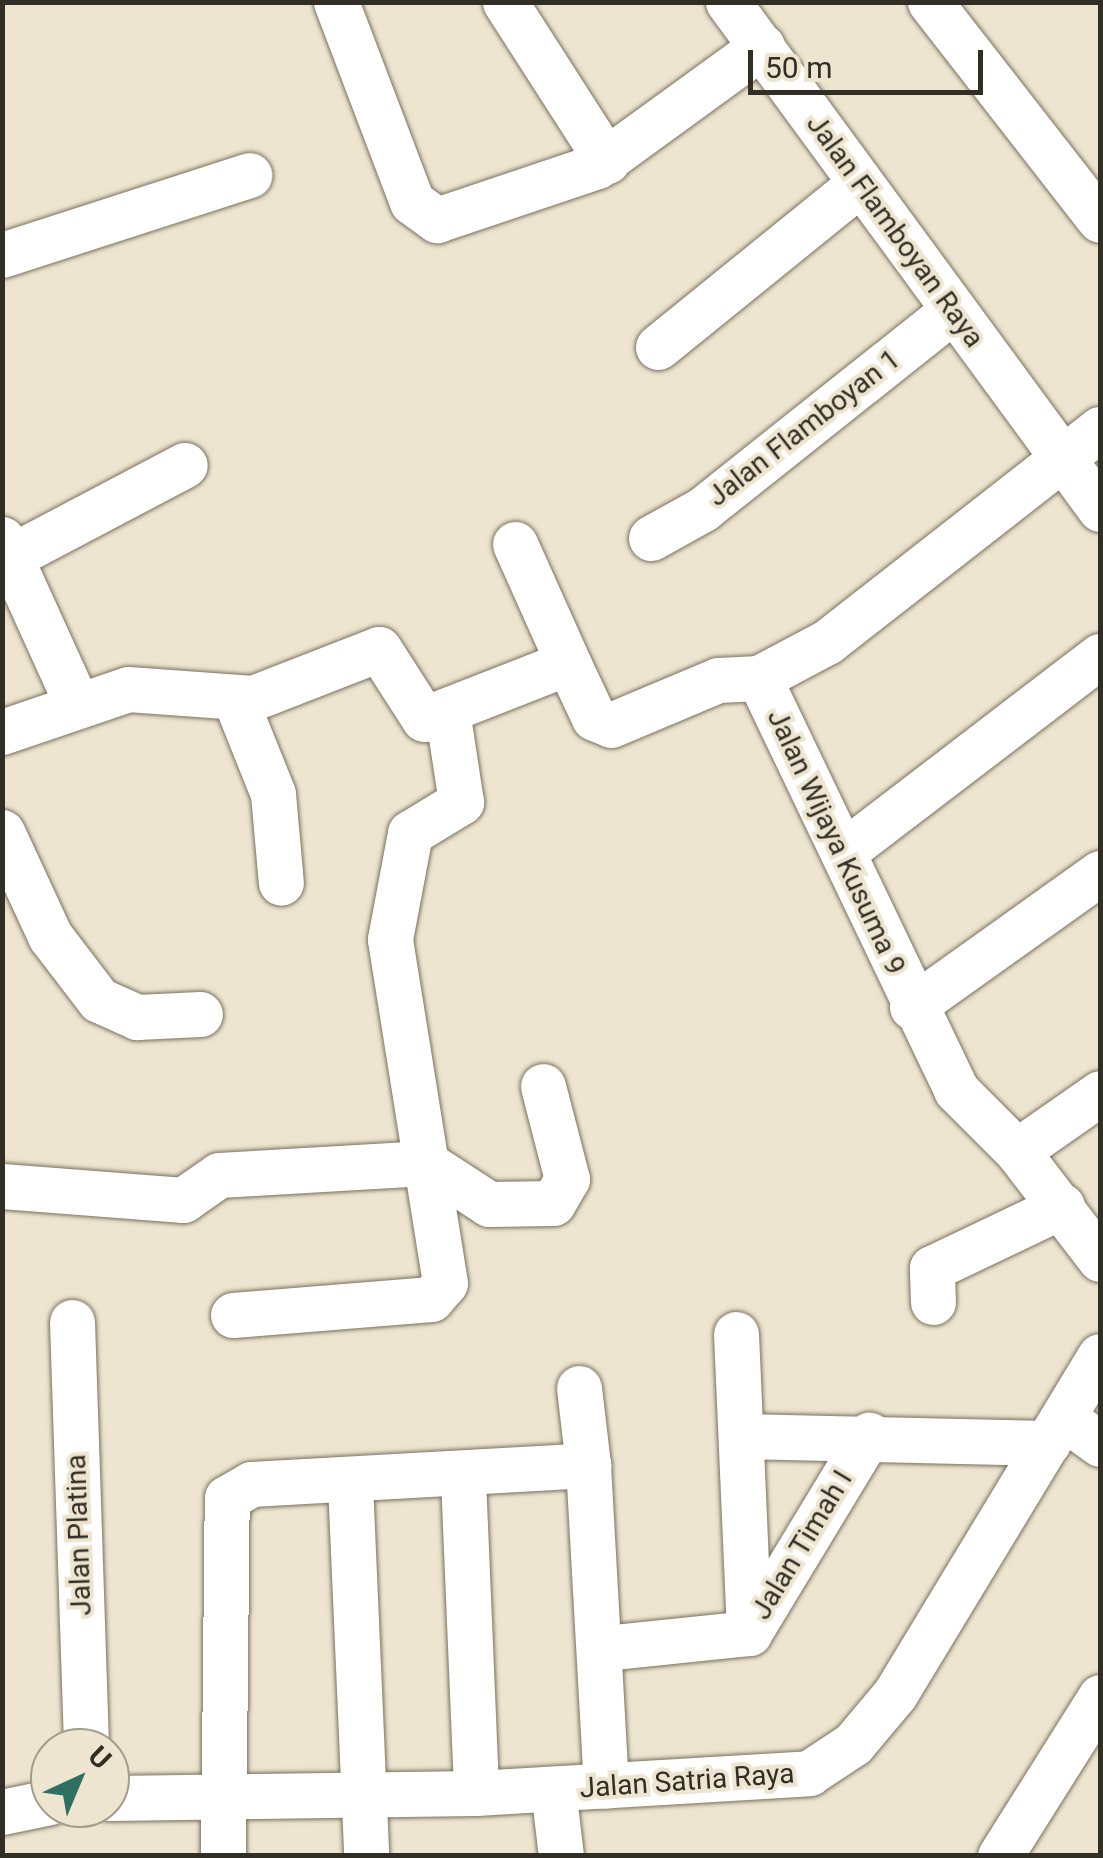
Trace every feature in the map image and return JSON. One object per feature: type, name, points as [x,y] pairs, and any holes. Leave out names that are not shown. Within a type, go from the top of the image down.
[{"type":"street","points":[[336,2],[420,216],[455,219],[607,160],[751,18]]},
{"type":"street","points":[[505,2],[607,160]]},
{"type":"street","points":[[930,2],[1100,220]]},
{"type":"street","name":"Jalan Flamboyan Raya","points":[[751,18],[858,186],[1100,509]]},
{"type":"street","points":[[2,256],[249,175]]},
{"type":"street","points":[[658,347],[858,186]]},
{"type":"street","name":"Jalan Flamboyan 1","points":[[650,538],[702,509],[953,310]]},
{"type":"street","points":[[515,544],[594,718],[611,726],[718,680],[759,678],[827,642],[1100,429]]},
{"type":"street","points":[[77,704],[8,547],[185,465]]},
{"type":"street","points":[[2,732],[128,689],[235,700],[379,649],[424,720],[448,717],[549,667],[570,667]]},
{"type":"street","points":[[846,850],[1100,656]]},
{"type":"street","name":"Jalan Wijaya Kusuma 9","points":[[759,678],[846,850],[912,1007],[956,1090],[1017,1150],[1100,1259]]},
{"type":"street","points":[[235,700],[274,794],[281,883]]},
{"type":"street","points":[[233,1316],[440,1293],[426,1163],[390,939],[401,916],[410,833],[461,802],[448,717]]},
{"type":"street","points":[[2,832],[50,936],[99,1000],[137,1017],[200,1014]]},
{"type":"street","name":"Jalan Wijaya Kusuma 9","points":[[912,1007],[1100,873]]},
{"type":"street","points":[[2,1186],[183,1200],[219,1175],[426,1163],[489,1204],[554,1203],[567,1179],[543,1086]]},
{"type":"street","points":[[1017,1150],[1100,1092]]},
{"type":"street","points":[[933,1302],[932,1268],[1062,1206]]},
{"type":"street","name":"Jalan Platina","points":[[72,1322],[85,1728]]},
{"type":"street","points":[[736,1334],[749,1633]]},
{"type":"street","name":"Jalan Satria Raya","points":[[130,1798],[476,1793],[808,1773],[834,1762],[895,1694],[1096,1361]]},
{"type":"street","points":[[579,1388],[604,1648],[606,1785]]},
{"type":"street","points":[[741,1436],[1056,1431],[1100,1444]]},
{"type":"street","name":"Jalan Timah I","points":[[604,1648],[749,1633],[869,1435]]},
{"type":"street","points":[[223,1856],[227,1498],[251,1484],[462,1478],[588,1464]]},
{"type":"street","points":[[462,1478],[476,1793]]},
{"type":"street","points":[[350,1484],[359,1796],[366,1856]]},
{"type":"street","points":[[1000,1856],[1100,1698]]},
{"type":"street","points":[[553,1789],[561,1856]]},
{"type":"street","points":[[2,1812],[30,1806]]}]
